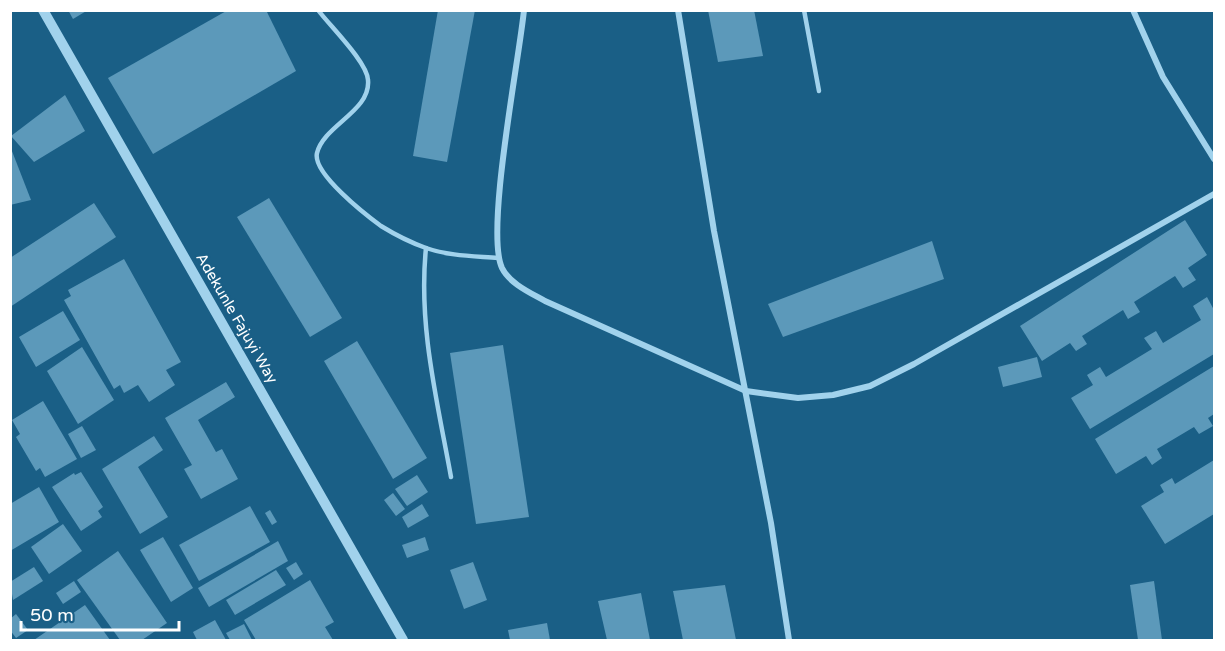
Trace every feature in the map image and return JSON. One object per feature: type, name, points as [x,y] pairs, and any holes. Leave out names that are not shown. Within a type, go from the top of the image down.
[{"type":"street","name":"Adekunle Fajuyi Way","points":[[43,10],[403,640]]},
{"type":"street","points":[[524,10],[501,187],[498,258],[503,271],[521,287],[545,301],[746,391],[798,398],[833,395],[870,386],[957,340],[1071,273],[1215,194]]},
{"type":"street","points":[[678,10],[716,243],[746,391],[789,640]]},
{"type":"street","points":[[1133,10],[1163,77],[1215,159]]},
{"type":"lane","points":[[318,10],[362,66],[368,80],[362,100],[324,140],[317,152],[320,167],[329,182],[383,227],[426,248],[450,254],[498,258]]},
{"type":"lane","points":[[804,10],[819,91]]},
{"type":"lane","points":[[426,248],[423,297],[426,340],[451,477]]},
{"type":"building","points":[[68,10],[88,10],[73,19]]},
{"type":"building","points":[[228,10],[266,10],[296,71],[153,154],[108,78]]},
{"type":"building","points":[[438,10],[475,10],[447,162],[413,156]]},
{"type":"building","points":[[708,10],[754,10],[763,56],[718,62]]},
{"type":"building","points":[[65,95],[85,131],[34,162],[11,136]]},
{"type":"building","points":[[10,146],[31,200],[10,205]]},
{"type":"building","points":[[269,198],[342,318],[310,337],[237,217]]},
{"type":"building","points":[[94,203],[116,237],[10,307],[10,258]]},
{"type":"building","points":[[1185,220],[1207,255],[1188,268],[1196,280],[1183,288],[1175,276],[1134,302],[1140,312],[1128,319],[1123,310],[1082,336],[1087,344],[1076,351],[1070,343],[1042,361],[1020,326]]},
{"type":"building","points":[[932,241],[944,279],[783,337],[768,304]]},
{"type":"building","points":[[124,259],[181,362],[166,370],[175,385],[149,402],[138,385],[124,393],[120,385],[114,389],[64,300],[71,296],[68,290]]},
{"type":"building","points":[[1207,297],[1214,310],[1214,354],[1090,429],[1071,398],[1093,385],[1087,375],[1100,367],[1106,377],[1152,349],[1144,338],[1156,331],[1163,343],[1201,320],[1193,306]]},
{"type":"building","points":[[63,311],[80,340],[36,367],[19,337]]},
{"type":"building","points":[[357,341],[427,458],[393,479],[324,361]]},
{"type":"building","points":[[503,345],[529,517],[476,524],[450,353]]},
{"type":"building","points":[[82,347],[114,400],[78,424],[47,371]]},
{"type":"building","points":[[1037,357],[1042,377],[1003,387],[998,367]]},
{"type":"building","points":[[1214,366],[1214,414],[1208,418],[1213,426],[1199,434],[1194,427],[1157,449],[1162,458],[1152,465],[1146,456],[1116,474],[1095,439]]},
{"type":"building","points":[[226,382],[235,397],[198,420],[216,452],[222,449],[238,479],[201,499],[184,469],[192,465],[165,418]]},
{"type":"building","points":[[43,401],[77,459],[45,477],[40,468],[36,471],[16,437],[20,434],[12,420]]},
{"type":"building","points":[[82,426],[96,450],[81,458],[68,434]]},
{"type":"building","points":[[154,436],[163,450],[138,467],[168,517],[140,534],[102,469]]},
{"type":"building","points":[[1214,460],[1214,514],[1165,544],[1141,506],[1164,492],[1160,485],[1172,478],[1175,484]]},
{"type":"building","points":[[81,472],[103,507],[98,511],[102,517],[81,531],[52,487],[74,473],[75,475]]},
{"type":"building","points":[[417,475],[428,492],[407,506],[395,489]]},
{"type":"building","points":[[39,487],[59,522],[10,551],[10,504]]},
{"type":"building","points":[[393,493],[405,509],[396,516],[384,500]]},
{"type":"building","points":[[422,504],[429,516],[408,528],[402,517]]},
{"type":"building","points":[[250,506],[270,542],[199,581],[179,545]]},
{"type":"building","points":[[270,510],[277,522],[272,525],[265,513]]},
{"type":"building","points":[[63,524],[82,551],[49,574],[31,547]]},
{"type":"building","points":[[163,537],[193,588],[171,602],[140,550]]},
{"type":"building","points":[[425,537],[429,550],[407,558],[402,545]]},
{"type":"building","points":[[278,541],[288,561],[209,607],[198,588]]},
{"type":"building","points":[[118,551],[167,623],[142,640],[120,640],[77,580]]},
{"type":"building","points":[[296,562],[303,574],[294,580],[286,568]]},
{"type":"building","points":[[473,562],[487,600],[464,609],[450,570]]},
{"type":"building","points":[[34,567],[43,581],[13,600],[10,582]]},
{"type":"building","points":[[276,570],[286,585],[235,615],[226,600]]},
{"type":"building","points":[[310,580],[334,622],[325,627],[333,640],[256,640],[244,620]]},
{"type":"building","points":[[74,581],[81,592],[63,604],[56,593]]},
{"type":"building","points":[[1154,581],[1162,640],[1138,640],[1130,585]]},
{"type":"building","points":[[725,585],[736,640],[683,640],[673,591]]},
{"type":"building","points":[[641,593],[650,640],[607,640],[598,601]]},
{"type":"building","points":[[85,605],[110,640],[34,640]]},
{"type":"building","points":[[16,614],[28,630],[16,638],[10,630],[10,619]]},
{"type":"building","points":[[215,620],[226,640],[197,640],[193,632]]},
{"type":"building","points":[[547,623],[550,640],[510,640],[508,630]]},
{"type":"building","points":[[244,624],[252,640],[230,640],[226,633]]}]
